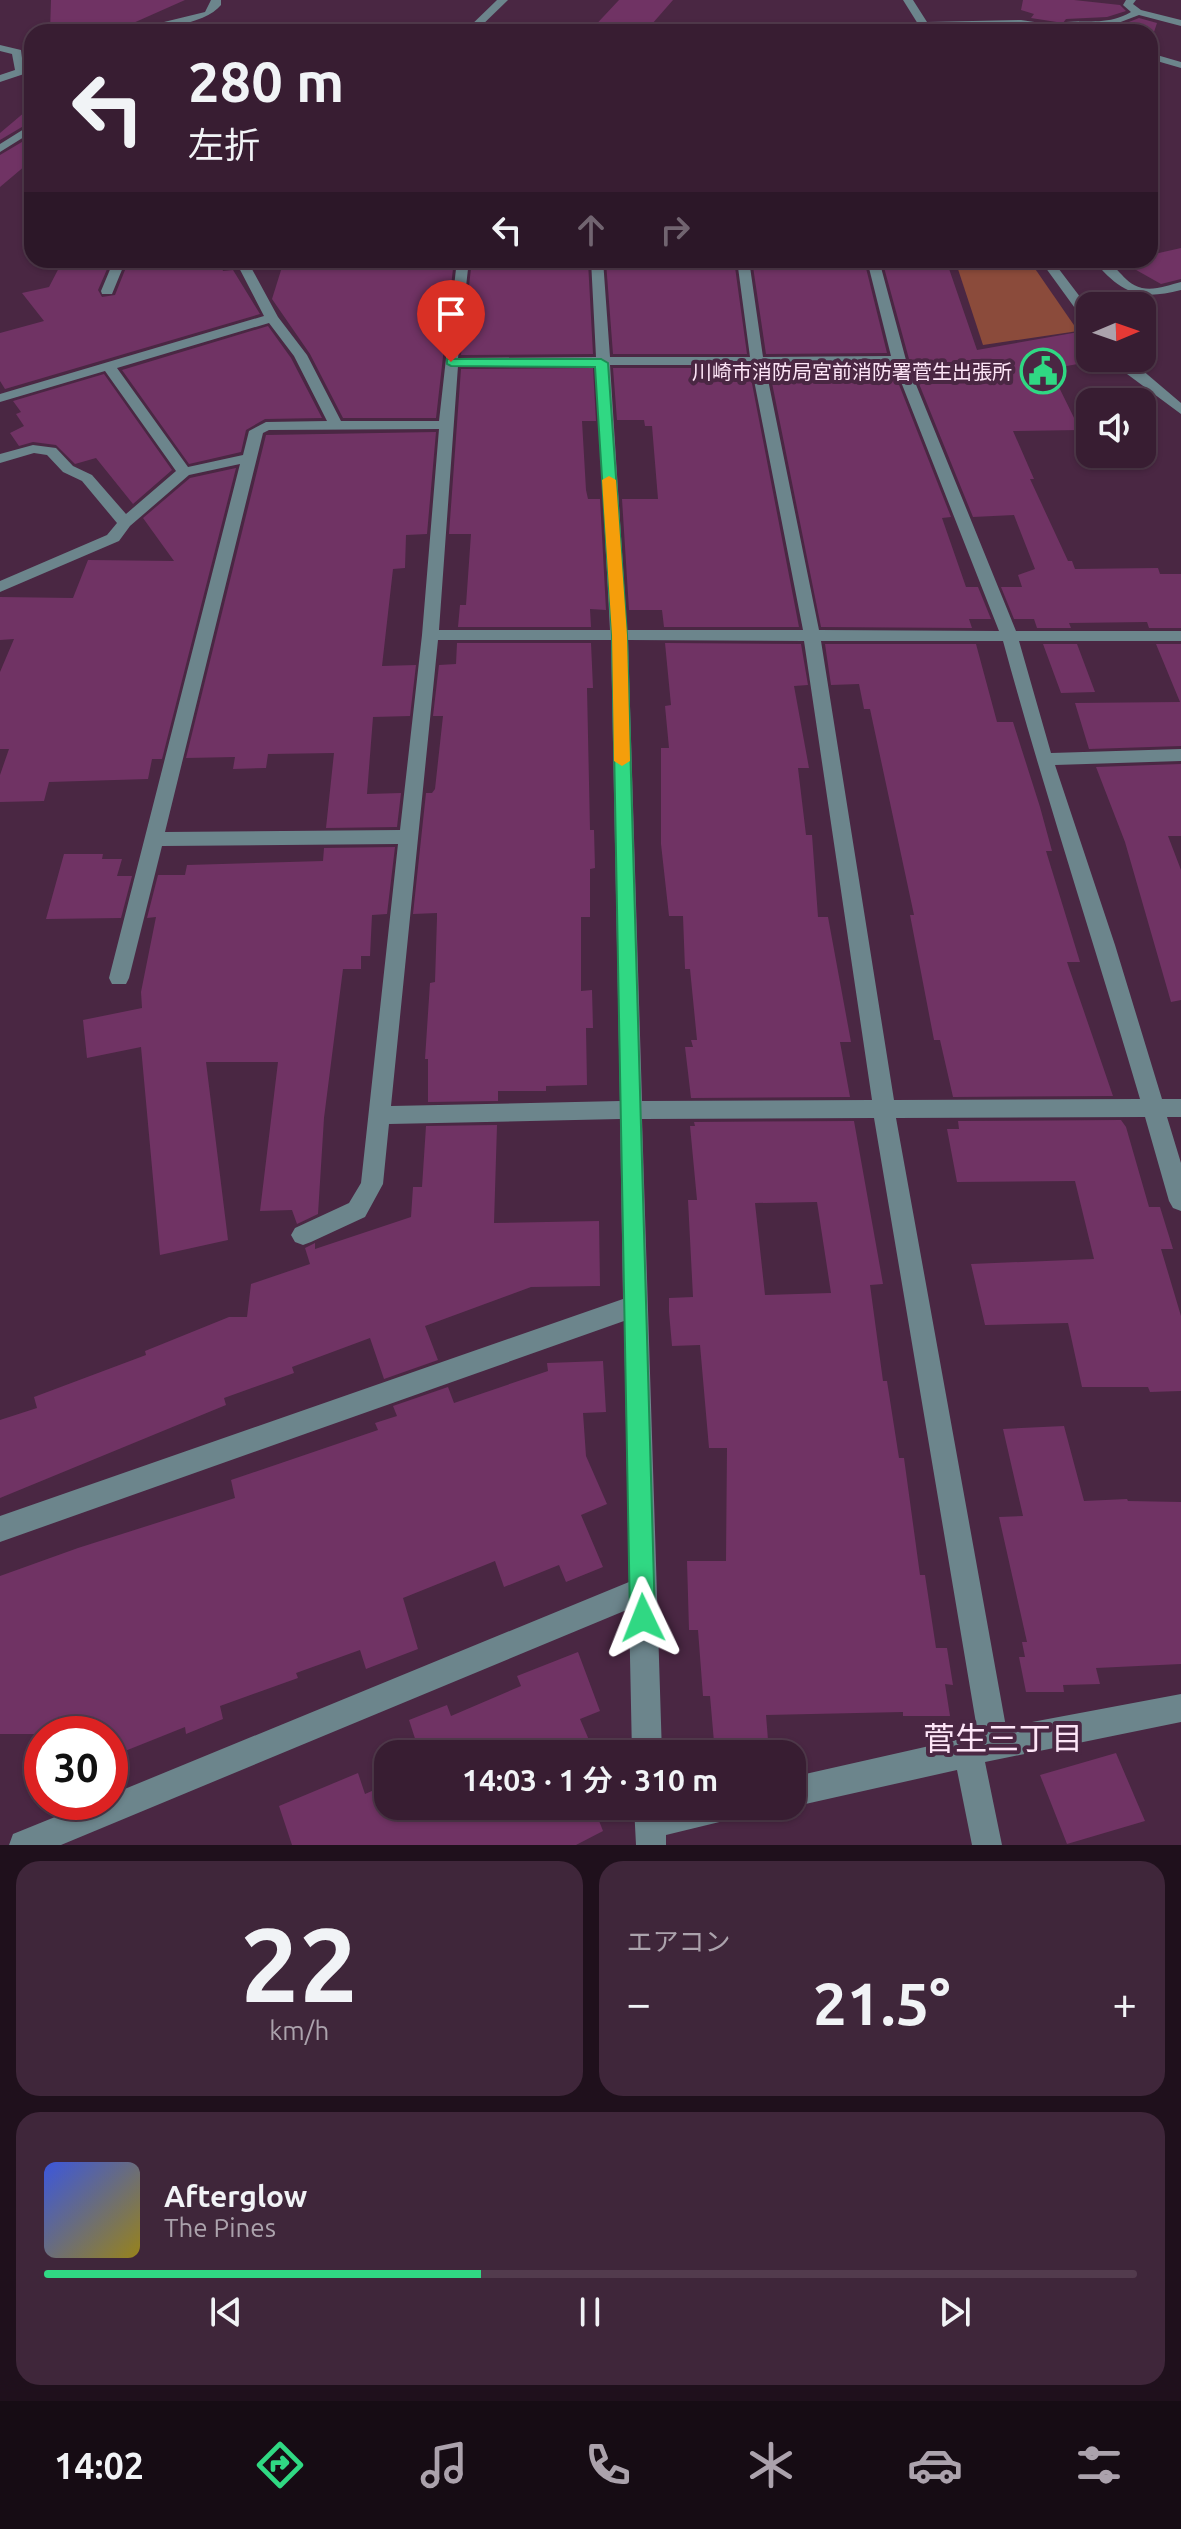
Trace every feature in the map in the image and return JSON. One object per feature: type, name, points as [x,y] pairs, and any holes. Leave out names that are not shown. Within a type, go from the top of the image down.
[{"type":"street","points":[[164,24],[208,14],[216,5],[216,0]]},
{"type":"street","points":[[478,24],[503,0]]},
{"type":"street","points":[[908,0],[923,24]]},
{"type":"street","points":[[1131,0],[1128,5],[1138,12],[1181,23]]},
{"type":"street","points":[[1114,24],[1138,12]]},
{"type":"street","points":[[974,24],[1030,24]]},
{"type":"street","points":[[1052,24],[1074,24]]},
{"type":"street","points":[[0,48],[17,52],[20,72],[0,79]]},
{"type":"street","points":[[1158,58],[1181,65]]},
{"type":"street","points":[[0,149],[24,132]]},
{"type":"street","points":[[107,291],[117,268]]},
{"type":"street","points":[[245,268],[272,318],[300,355],[336,425]]},
{"type":"street","points":[[303,1235],[357,1210],[372,1184],[430,635],[451,362],[462,268]]},
{"type":"street","points":[[597,268],[619,635],[647,1740]]},
{"type":"street","points":[[744,268],[757,360],[812,635],[981,1749],[987,1845]]},
{"type":"street","points":[[875,268],[899,360],[1009,634],[1044,759],[1181,1201]]},
{"type":"street","points":[[1052,268],[1076,300]]},
{"type":"street","points":[[1108,268],[1133,292],[1155,294],[1181,286]]},
{"type":"street","points":[[0,398],[272,318]]},
{"type":"street","points":[[451,362],[899,360]]},
{"type":"street","points":[[110,368],[184,472]]},
{"type":"street","points":[[1133,372],[1181,410]]},
{"type":"street","points":[[119,978],[256,431],[266,426],[446,425]]},
{"type":"street","points":[[0,459],[33,449],[51,451],[68,469],[87,478],[125,523]]},
{"type":"street","points":[[0,587],[113,538],[125,523],[184,472],[248,458]]},
{"type":"street","points":[[430,635],[1181,636]]},
{"type":"street","points":[[1044,759],[1181,755]]},
{"type":"street","points":[[154,839],[408,837]]},
{"type":"street","points":[[379,1115],[629,1110],[1181,1108]]},
{"type":"street","points":[[0,1529],[635,1306]]},
{"type":"street","points":[[24,1845],[642,1590]]},
{"type":"street","points":[[806,1789],[1181,1708]]},
{"type":"street","points":[[650,1825],[671,1820]]},
{"type":"shaded area","points":[[958,268],[1035,268],[1076,331],[983,345]]},
{"type":"building","points":[[51,0],[185,0],[131,24],[50,24]]},
{"type":"building","points":[[619,0],[673,0],[652,24],[596,24]]},
{"type":"building","points":[[1023,0],[1074,0],[1120,5],[1126,11],[1107,17],[1066,19],[1063,23],[1031,18],[1034,14],[1021,10]]},
{"type":"building","points":[[1139,18],[1157,23],[1157,24],[1124,24]]},
{"type":"building","points":[[24,113],[24,126],[0,140],[0,133]]},
{"type":"building","points":[[24,141],[24,167],[0,187],[0,155]]},
{"type":"building","points":[[1181,248],[1181,279],[1161,284],[1133,268],[1158,268],[1158,253]]},
{"type":"building","points":[[59,268],[108,268],[98,290],[102,297],[115,295],[126,268],[222,268],[223,271],[233,270],[260,314],[5,389],[0,381],[0,333],[44,321],[22,293],[49,287]]},
{"type":"building","points":[[282,268],[453,268],[436,418],[343,418],[310,354],[272,299]]},
{"type":"building","points":[[471,268],[588,268],[593,354],[461,355]]},
{"type":"building","points":[[606,268],[735,268],[747,354],[613,354]]},
{"type":"building","points":[[753,268],[866,268],[887,353],[766,354]]},
{"type":"building","points":[[884,268],[949,268],[977,350],[1076,332],[1076,364],[1050,369],[1076,422],[1076,430],[1013,431],[1034,479],[1030,479],[1068,561],[1072,561],[1075,569],[1158,568],[1160,574],[1181,574],[1181,628],[1149,628],[1147,622],[1069,623],[1071,628],[1037,628],[1034,619],[1014,619],[1001,587],[1022,587],[1018,575],[1035,569],[1014,515],[973,517],[909,359]]},
{"type":"building","points":[[268,326],[291,358],[322,418],[265,419],[246,430],[241,452],[189,464],[122,370]]},
{"type":"building","points":[[892,367],[951,517],[942,518],[966,587],[978,587],[991,619],[969,619],[972,628],[821,627],[769,368]]},
{"type":"building","points":[[593,368],[596,421],[582,421],[588,499],[600,499],[606,610],[590,609],[591,627],[458,627],[460,605],[466,605],[471,534],[449,534],[461,369]]},
{"type":"building","points":[[613,368],[749,368],[799,627],[664,627],[662,610],[629,610],[622,499],[658,499],[652,426],[645,426],[644,420],[617,420]]},
{"type":"building","points":[[104,374],[172,470],[133,504],[96,458],[75,464],[56,445],[33,442],[19,446],[10,433],[24,426],[16,414],[21,412],[13,401]]},
{"type":"building","points":[[436,432],[427,534],[406,535],[405,568],[393,569],[382,666],[416,665],[410,716],[373,717],[367,794],[401,793],[397,827],[326,828],[334,753],[268,754],[266,768],[233,769],[235,757],[186,758],[266,435]]},
{"type":"building","points":[[236,468],[162,759],[152,759],[148,779],[49,782],[44,801],[0,802],[0,775],[9,749],[0,749],[0,672],[14,639],[0,640],[0,597],[73,598],[88,560],[174,561],[143,518],[190,478]]},
{"type":"building","points":[[457,643],[591,643],[593,688],[587,688],[590,830],[594,830],[595,868],[590,869],[590,917],[581,917],[581,991],[592,990],[593,1028],[586,1028],[587,1085],[546,1086],[546,1091],[498,1091],[498,1101],[428,1102],[428,1059],[425,1059],[430,983],[435,982],[437,913],[413,914],[426,793],[432,793],[435,789],[443,716],[433,716],[439,665],[456,664]]},
{"type":"building","points":[[665,643],[801,644],[808,685],[794,686],[809,768],[798,768],[806,835],[812,835],[818,917],[828,917],[851,1042],[840,1042],[850,1097],[691,1098],[685,1047],[693,1047],[691,1040],[697,1040],[690,969],[685,969],[683,916],[669,916],[661,844],[661,748],[669,748],[665,706],[671,705]]},
{"type":"building","points":[[825,644],[976,644],[997,722],[1013,722],[1040,807],[1052,851],[1046,851],[1080,962],[1067,962],[1113,1096],[953,1097],[940,1040],[934,1040],[910,915],[914,915],[870,709],[864,709],[859,684],[831,685]]},
{"type":"building","points":[[1043,644],[1077,644],[1095,692],[1061,693]]},
{"type":"building","points":[[1156,644],[1181,644],[1181,746],[1089,749],[1075,703],[1180,702]]},
{"type":"building","points":[[1181,764],[1181,836],[1168,836],[1181,870],[1181,1000],[1171,1002],[1125,842],[1096,767]]},
{"type":"building","points":[[395,847],[387,914],[372,915],[370,956],[361,956],[361,969],[343,969],[324,1118],[318,1214],[297,1224],[292,1210],[260,1211],[278,1062],[206,1062],[228,1240],[160,1255],[141,1047],[87,1058],[83,1020],[142,1008],[141,992],[156,917],[147,918],[158,875],[185,875],[187,865],[323,861],[324,848]]},
{"type":"building","points":[[64,854],[103,854],[102,859],[122,859],[117,876],[132,876],[121,918],[46,919]]},
{"type":"building","points":[[1121,1120],[1126,1127],[1149,1207],[1160,1207],[1173,1249],[1161,1249],[1181,1316],[1181,1391],[1150,1392],[1148,1387],[1082,1387],[1068,1323],[985,1325],[971,1264],[1094,1259],[1075,1181],[957,1182],[947,1129],[959,1129],[958,1121]]},
{"type":"building","points":[[854,1121],[883,1284],[870,1285],[883,1381],[887,1381],[899,1458],[904,1458],[920,1575],[925,1575],[936,1648],[947,1648],[953,1685],[945,1684],[950,1716],[903,1716],[903,1712],[766,1715],[768,1740],[714,1740],[710,1696],[703,1696],[698,1630],[689,1630],[687,1561],[726,1561],[727,1448],[709,1448],[700,1345],[672,1346],[669,1312],[669,1298],[693,1297],[688,1200],[697,1200],[690,1126],[695,1126],[694,1122]],"holes":[[[817,1202],[831,1293],[765,1295],[755,1203]]]},
{"type":"building","points":[[497,1125],[494,1223],[599,1221],[600,1286],[531,1287],[425,1326],[438,1360],[384,1379],[370,1338],[292,1367],[294,1373],[224,1398],[226,1405],[0,1498],[0,1420],[37,1408],[34,1397],[146,1355],[145,1351],[229,1317],[247,1317],[251,1284],[310,1264],[305,1248],[315,1243],[315,1249],[411,1217],[413,1187],[422,1187],[426,1126]]},
{"type":"building","points":[[603,1361],[606,1412],[583,1413],[586,1456],[607,1504],[581,1515],[603,1567],[566,1582],[559,1565],[504,1587],[495,1561],[403,1598],[418,1649],[366,1669],[360,1650],[296,1673],[298,1678],[220,1706],[223,1719],[186,1734],[185,1727],[128,1750],[128,1716],[24,1716],[24,1734],[0,1734],[0,1576],[235,1498],[231,1480],[378,1430],[375,1423],[397,1416],[393,1406],[448,1387],[454,1403],[548,1371],[547,1363]]},
{"type":"building","points":[[1064,1426],[1084,1501],[1127,1499],[1181,1502],[1181,1664],[1096,1668],[1100,1684],[1063,1685],[1064,1692],[1026,1692],[1019,1657],[1025,1657],[1022,1642],[1027,1642],[999,1517],[1023,1516],[1003,1429]]},
{"type":"building","points":[[578,1652],[600,1711],[580,1719],[589,1740],[415,1740],[409,1720],[447,1705],[451,1716],[521,1686],[517,1676]]},
{"type":"building","points":[[1116,1753],[1145,1821],[1067,1844],[1040,1775]]},
{"type":"building","points":[[358,1773],[365,1794],[374,1790],[374,1820],[599,1820],[603,1831],[576,1845],[292,1845],[279,1806]]},
{"type":"slow traffic","points":[[609,480],[619,635],[622,761]]},
{"type":"place","name":"川崎市消防局宮前消防署菅生出張所","points":[[1043,371]]},
{"type":"district","name":"菅生三丁目","points":[[1003,1738]]},
{"type":"route","points":[[451,362],[601,363],[619,635],[643,1618]]}]
